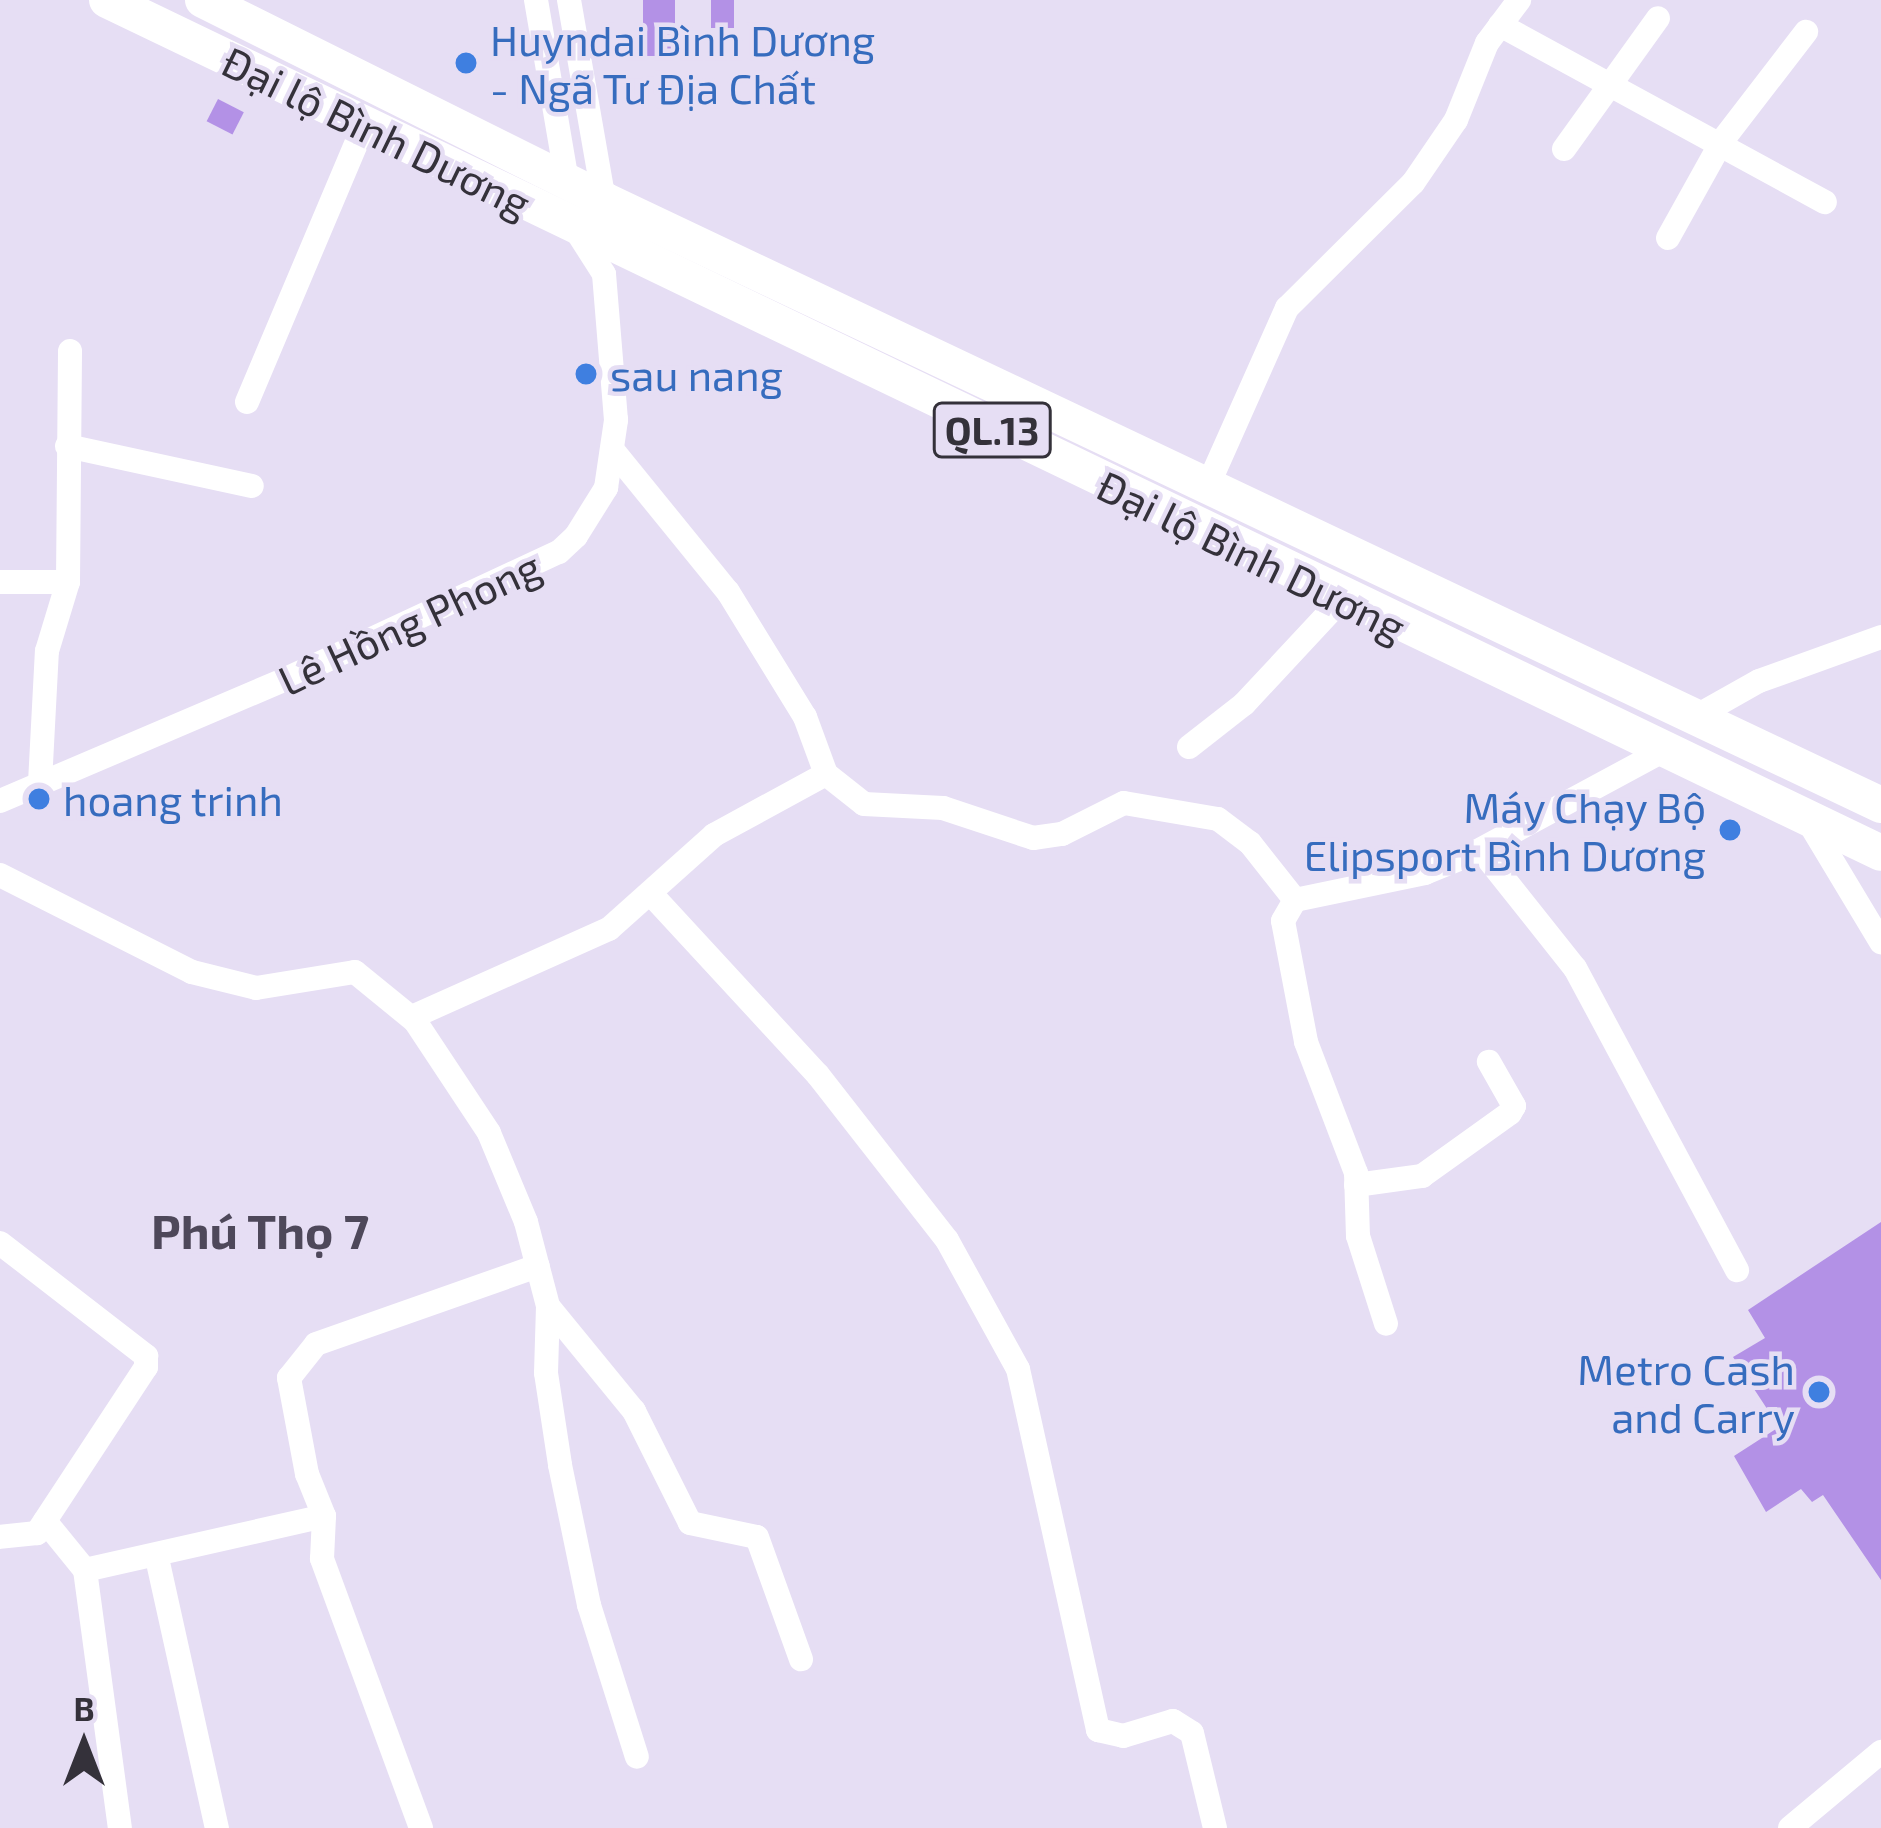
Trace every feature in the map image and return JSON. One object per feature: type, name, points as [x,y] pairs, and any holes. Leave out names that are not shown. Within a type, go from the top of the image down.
[{"type":"highway","name":"Đại lộ Bình Dương","points":[[107,0],[573,225],[609,261],[1342,598],[1881,853]]},
{"type":"highway","name":"Đại lộ Bình Dương","points":[[202,0],[604,200],[1881,805]]},
{"type":"highway","points":[[567,182],[573,225]]},
{"type":"highway","points":[[604,200],[609,261]]},
{"type":"street","points":[[536,0],[567,182]]},
{"type":"street","points":[[569,0],[604,200]]},
{"type":"street","points":[[1209,483],[1287,308],[1413,183],[1456,121],[1500,25],[1520,0]]},
{"type":"street","points":[[1564,149],[1658,18]]},
{"type":"street","points":[[1500,25],[1722,141],[1825,202]]},
{"type":"street","points":[[1668,238],[1722,141],[1806,32]]},
{"type":"street","points":[[247,402],[364,124]]},
{"type":"street","name":"Lê Hồng Phong","points":[[0,801],[559,553],[606,488],[615,453],[609,261]]},
{"type":"street","points":[[40,783],[47,650],[68,582],[70,351]]},
{"type":"street","points":[[68,446],[252,486]]},
{"type":"street","points":[[615,453],[728,592],[805,717],[826,774],[864,804],[943,808],[1033,838],[1062,834],[1124,802],[1218,819],[1250,843],[1295,899]]},
{"type":"street","points":[[0,582],[68,582]]},
{"type":"street","points":[[1189,747],[1285,664],[1342,598]]},
{"type":"street","points":[[1695,717],[1759,681],[1881,637]]},
{"type":"street","points":[[1386,1324],[1358,1236],[1356,1185],[1306,1042],[1283,920],[1295,899],[1425,873],[1480,850],[1661,752]]},
{"type":"street","points":[[412,1017],[609,929],[714,835],[826,774]]},
{"type":"street","points":[[1806,817],[1881,942]]},
{"type":"street","points":[[1480,850],[1575,968],[1737,1270]]},
{"type":"street","points":[[0,874],[192,973],[256,988],[355,972],[412,1017],[489,1133],[538,1265],[548,1306],[549,1414],[589,1605],[638,1757]]},
{"type":"street","points":[[651,894],[818,1075],[947,1240],[1018,1369],[1098,1730],[1108,1738],[1182,1725],[1192,1733],[1215,1828]]},
{"type":"street","points":[[1356,1185],[1422,1176],[1512,1111],[1490,1061]]},
{"type":"street","points":[[0,1243],[146,1356],[142,1384],[45,1521],[24,1538],[0,1537]]},
{"type":"street","points":[[421,1828],[335,1603],[322,1559],[324,1516],[288,1397],[297,1360],[316,1344],[538,1265]]},
{"type":"street","points":[[548,1306],[634,1411],[690,1523],[757,1537],[801,1659]]},
{"type":"street","points":[[85,1570],[157,1558],[324,1516]]},
{"type":"street","points":[[45,1521],[85,1570],[120,1828]]},
{"type":"street","points":[[157,1558],[217,1828]]},
{"type":"street","points":[[1790,1828],[1881,1752]]},
{"type":"building","points":[[643,0],[675,0],[675,56],[643,56]]},
{"type":"building","points":[[711,0],[734,0],[734,28],[711,28]]},
{"type":"building","points":[[218,99],[244,112],[232,134],[207,121]]},
{"type":"building","name":"Metro Cash and Carry","points":[[1881,1222],[1881,1580],[1823,1495],[1812,1502],[1801,1489],[1766,1512],[1734,1456],[1779,1427],[1733,1357],[1765,1338],[1748,1310]]},
{"type":"place","name":"Huyndai Bình Dương - Ngã Tư Địa Chất","points":[[466,63]]},
{"type":"place","name":"sau nang","points":[[586,374]]},
{"type":"place","name":"hoang trinh","points":[[39,799]]},
{"type":"place","name":"Máy Chạy Bộ Elipsport Bình Dương","points":[[1730,830]]},
{"type":"place","name":"Metro Cash and Carry","points":[[1819,1392]]},
{"type":"district","name":"Phú Thọ 7","points":[[260,1231]]}]
